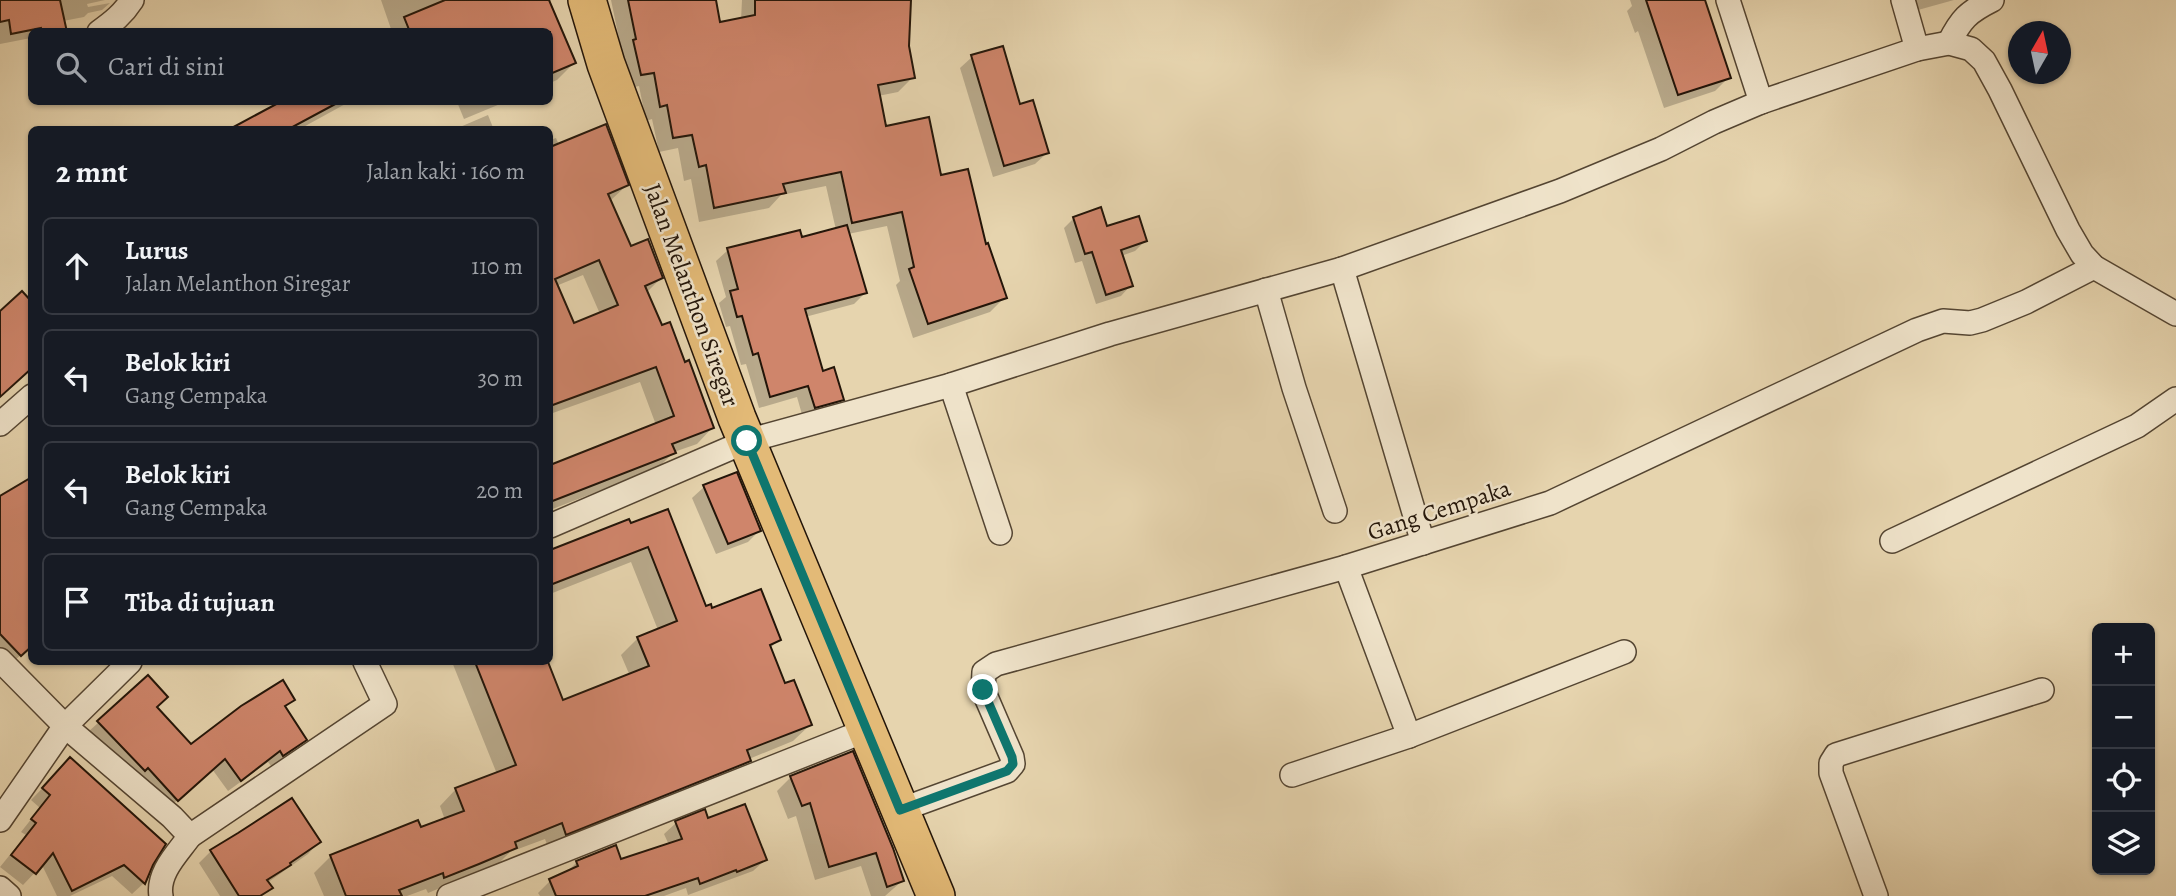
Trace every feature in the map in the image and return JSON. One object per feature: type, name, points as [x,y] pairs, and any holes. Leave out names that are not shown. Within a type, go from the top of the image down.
[{"type":"main road","name":"Jalan Melanthon Siregar","points":[[587,0],[606,64],[747,441],[936,896]]},
{"type":"street","points":[[104,28],[119,16],[132,0]]},
{"type":"street","points":[[1728,0],[1761,103]]},
{"type":"street","points":[[1903,0],[1917,50]]},
{"type":"street","points":[[1949,43],[1959,23],[1968,14],[1992,0]]},
{"type":"street","points":[[553,525],[747,441],[951,385],[1110,334],[1342,269],[1560,191],[1761,103],[1917,50],[1949,43],[1971,49],[1984,61],[2082,254],[2094,267],[2176,314]]},
{"type":"street","name":"Gang Cempaka","points":[[900,810],[1007,771],[1013,764],[983,690],[984,672],[996,664],[1346,567],[1550,502],[1917,330],[1943,321],[1970,323],[1982,320],[2026,302],[2094,267]]},
{"type":"street","points":[[1342,269],[1423,543]]},
{"type":"street","points":[[1266,290],[1298,401],[1335,511]]},
{"type":"street","points":[[951,385],[1000,533]]},
{"type":"street","points":[[1892,541],[2137,426],[2176,399]]},
{"type":"street","points":[[0,424],[28,404]]},
{"type":"street","points":[[1346,567],[1409,736]]},
{"type":"street","points":[[1292,775],[1409,736],[1624,652]]},
{"type":"street","points":[[0,660],[65,726],[172,817],[190,836]]},
{"type":"street","points":[[0,820],[65,726],[127,665]]},
{"type":"street","points":[[161,896],[159,886],[164,873],[190,836],[385,704],[366,665]]},
{"type":"street","points":[[1876,896],[1831,773],[1831,763],[1836,755],[2042,690]]},
{"type":"street","points":[[449,896],[867,730]]},
{"type":"street","points":[[0,888],[9,896]]},
{"type":"building","points":[[0,0],[60,0],[66,28],[28,28],[28,31],[11,34],[9,20],[0,22]]},
{"type":"building","points":[[445,0],[549,0],[576,63],[553,73],[553,28],[408,28],[404,17]]},
{"type":"building","points":[[628,0],[716,0],[720,22],[755,15],[755,0],[911,0],[909,46],[915,78],[878,85],[886,126],[929,117],[941,175],[968,169],[986,244],[988,243],[1007,298],[928,324],[909,269],[914,267],[902,212],[852,223],[841,172],[783,184],[786,193],[714,208],[706,165],[699,167],[692,135],[673,138],[667,105],[660,107],[654,73],[641,75]]},
{"type":"building","points":[[1646,0],[1705,0],[1731,78],[1678,95]]},
{"type":"building","points":[[1003,46],[1020,104],[1033,100],[1049,153],[1004,166],[971,55]]},
{"type":"building","points":[[274,105],[333,105],[294,126],[235,126]]},
{"type":"building","points":[[606,124],[629,185],[608,194],[631,246],[648,239],[663,278],[645,286],[662,325],[670,322],[685,362],[689,360],[714,428],[672,444],[676,453],[553,501],[553,464],[674,416],[656,367],[553,405],[553,146]],"holes":[[[599,260],[618,305],[574,323],[555,279]]]},
{"type":"building","points":[[1101,207],[1107,226],[1139,216],[1147,241],[1121,250],[1133,286],[1106,295],[1092,252],[1085,254],[1073,217]]},
{"type":"building","points":[[847,225],[867,293],[805,309],[823,371],[834,367],[844,400],[815,408],[808,386],[770,397],[758,353],[753,355],[742,316],[737,317],[730,291],[738,289],[727,248],[800,230],[802,237]]},
{"type":"building","points":[[22,291],[28,298],[28,372],[0,397],[0,311]]},
{"type":"building","points":[[737,472],[761,531],[728,544],[703,485]]},
{"type":"building","points":[[28,479],[28,650],[21,656],[0,634],[0,496]]},
{"type":"building","points":[[668,509],[706,606],[711,604],[712,608],[761,589],[781,640],[770,645],[785,683],[794,680],[812,725],[747,750],[751,761],[566,835],[562,823],[515,842],[517,848],[479,864],[444,878],[443,873],[399,890],[402,896],[346,896],[330,855],[418,820],[421,827],[464,811],[455,788],[516,765],[476,665],[549,665],[563,700],[649,666],[637,637],[677,621],[648,547],[553,584],[553,549],[629,519],[631,523]]},
{"type":"building","points":[[148,675],[168,697],[157,707],[191,744],[241,706],[283,680],[295,700],[285,706],[307,740],[283,756],[280,751],[241,781],[225,759],[178,801],[148,768],[145,771],[97,721]]},
{"type":"building","points":[[853,751],[904,881],[887,887],[876,853],[829,867],[810,803],[802,806],[790,776]]},
{"type":"building","points":[[70,757],[166,844],[145,884],[124,865],[72,891],[53,853],[36,874],[11,855],[36,823],[31,819],[50,795],[42,788]]},
{"type":"building","points":[[292,798],[321,842],[267,880],[273,888],[260,896],[239,896],[210,850]]},
{"type":"building","points":[[745,804],[767,860],[700,884],[698,878],[645,896],[556,896],[549,879],[578,866],[576,861],[616,845],[621,859],[682,839],[675,821],[705,809],[708,818]]},
{"type":"route","points":[[747,441],[900,810],[1007,771],[1013,764],[983,690]]}]
